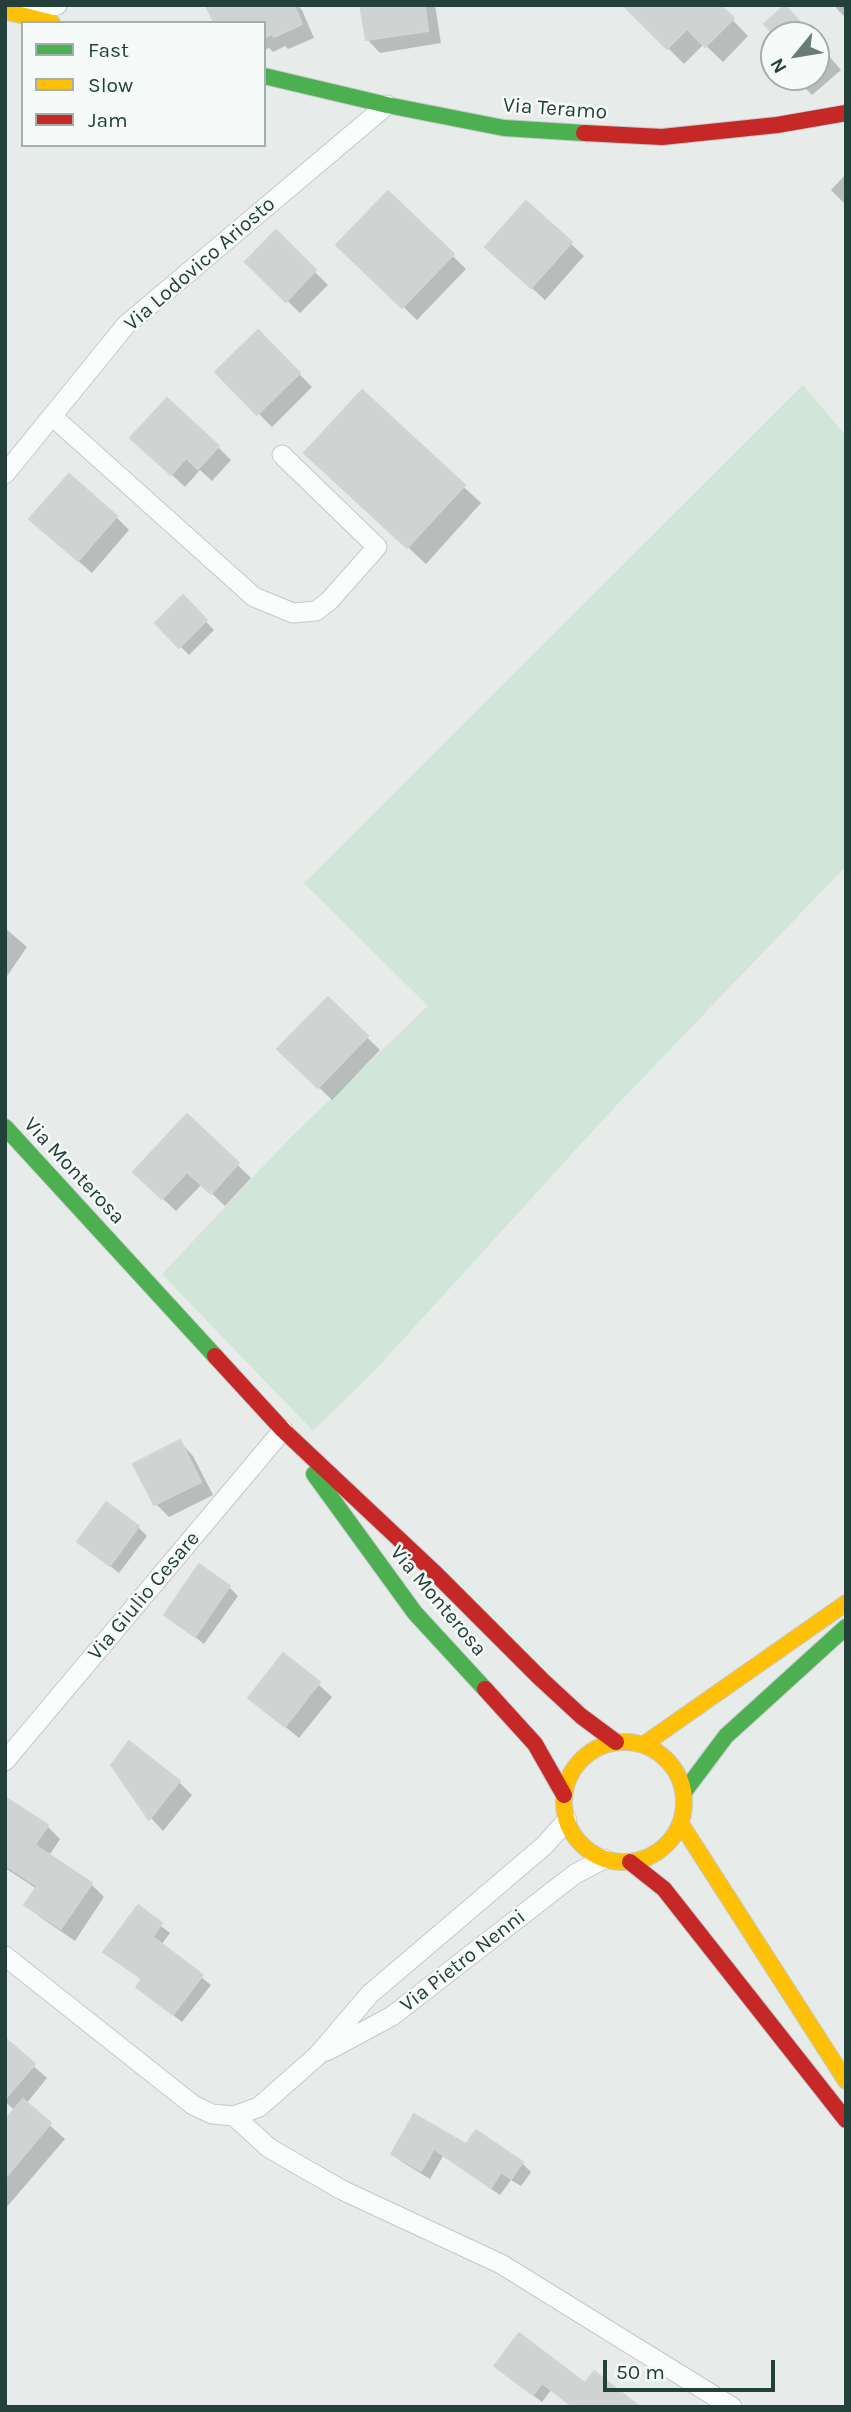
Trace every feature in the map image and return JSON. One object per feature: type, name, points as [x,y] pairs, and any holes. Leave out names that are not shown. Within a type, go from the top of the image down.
[{"type":"main road","points":[[8,11],[45,21]]},
{"type":"main road","name":"Via Teramo","points":[[266,76],[387,105],[503,128],[662,137],[777,125],[846,113]]},
{"type":"main road","name":"Via Monterosa","points":[[5,1127],[283,1430],[434,1572],[551,1689],[616,1742]]},
{"type":"main road","name":"Via Monterosa","points":[[283,1430],[415,1613],[535,1744],[564,1795]]},
{"type":"main road","points":[[643,1745],[846,1603]]},
{"type":"main road","points":[[684,1792],[726,1736],[846,1627]]},
{"type":"main road","points":[[616,1742],[643,1745],[661,1755],[677,1772],[684,1792],[681,1824],[670,1842],[650,1857],[630,1862],[604,1859],[581,1844],[566,1820],[564,1795],[571,1773],[589,1753],[616,1742]]},
{"type":"main road","points":[[681,1824],[846,2081]]},
{"type":"main road","points":[[630,1862],[664,1889],[846,2120]]},
{"type":"street","points":[[8,11],[57,5]]},
{"type":"street","name":"Via Lodovico Ariosto","points":[[5,474],[126,325],[387,105]]},
{"type":"street","points":[[52,416],[254,597],[293,613],[316,611],[329,601],[377,547],[282,455]]},
{"type":"street","name":"Via Giulio Cesare","points":[[5,1761],[283,1430]]},
{"type":"street","name":"Via Pietro Nenni","points":[[234,2116],[259,2107],[317,2056],[370,1994],[545,1845],[566,1820]]},
{"type":"street","name":"Via Pietro Nenni","points":[[317,2056],[392,2016],[575,1874],[604,1859]]},
{"type":"street","points":[[5,1956],[193,2105],[212,2114],[234,2116],[269,2148],[342,2190],[501,2264],[732,2407]]},
{"type":"green space","points":[[803,385],[846,436],[846,866],[612,1110],[377,1368],[313,1431],[162,1274],[291,1137],[428,1006],[304,883]]},
{"type":"building","points":[[206,5],[294,5],[302,24],[274,37],[272,34],[266,36],[266,21],[213,21]]},
{"type":"building","points":[[360,5],[425,5],[428,31],[366,40]]},
{"type":"building","points":[[623,5],[720,5],[734,18],[705,47],[687,29],[667,49]]},
{"type":"building","points":[[785,5],[799,21],[767,21]]},
{"type":"building","points":[[388,191],[454,254],[402,308],[336,245]]},
{"type":"building","points":[[526,201],[572,242],[531,288],[485,247]]},
{"type":"building","points":[[276,230],[316,270],[286,302],[245,262]]},
{"type":"building","points":[[258,330],[300,373],[257,415],[215,372]]},
{"type":"building","points":[[362,390],[465,485],[407,548],[304,453]]},
{"type":"building","points":[[167,398],[219,446],[198,469],[186,458],[171,475],[130,438]]},
{"type":"building","points":[[69,474],[117,516],[78,561],[29,519]]},
{"type":"building","points":[[183,595],[207,620],[179,648],[155,623]]},
{"type":"building","points":[[328,997],[368,1036],[318,1088],[277,1049]]},
{"type":"building","points":[[187,1114],[239,1163],[211,1194],[187,1172],[162,1199],[133,1172]]},
{"type":"building","points":[[180,1440],[201,1482],[154,1505],[133,1464]]},
{"type":"building","points":[[106,1502],[139,1526],[110,1566],[77,1542]]},
{"type":"building","points":[[199,1564],[230,1586],[195,1637],[164,1615]]},
{"type":"building","points":[[283,1653],[320,1682],[285,1727],[248,1698]]},
{"type":"building","points":[[129,1741],[180,1781],[149,1820],[111,1765]]},
{"type":"building","points":[[5,1797],[48,1825],[35,1845],[92,1883],[61,1929],[24,1905],[37,1886],[5,1865]]},
{"type":"building","points":[[138,1905],[162,1923],[153,1937],[203,1975],[173,2015],[136,1987],[142,1979],[103,1952]]},
{"type":"building","points":[[5,2038],[35,2064],[5,2099]]},
{"type":"building","points":[[23,2099],[51,2123],[5,2178],[5,2120]]},
{"type":"building","points":[[414,2114],[466,2144],[476,2130],[523,2162],[511,2179],[501,2172],[491,2188],[434,2149],[421,2171],[391,2154]]},
{"type":"building","points":[[519,2333],[585,2383],[594,2371],[640,2407],[573,2407],[542,2383],[533,2395],[494,2366]]},
{"type":"traffic: fast","points":[[266,76],[387,105],[504,128],[584,133]]},
{"type":"traffic: fast","points":[[5,1127],[215,1356]]},
{"type":"traffic: fast","points":[[314,1474],[415,1613],[485,1689]]},
{"type":"traffic: fast","points":[[684,1792],[726,1736],[846,1627]]},
{"type":"traffic: slow","points":[[5,11],[44,21]]},
{"type":"traffic: slow","points":[[643,1745],[846,1603]]},
{"type":"traffic: slow","points":[[624,1742],[647,1747],[666,1760],[679,1779],[684,1802],[679,1825],[666,1844],[647,1857],[624,1862],[601,1857],[582,1844],[569,1825],[564,1802],[569,1779],[582,1760],[601,1747],[624,1742]]},
{"type":"traffic: slow","points":[[681,1824],[846,2081]]},
{"type":"traffic: jam","points":[[584,133],[662,137],[777,125],[846,113]]},
{"type":"traffic: jam","points":[[215,1356],[283,1430],[434,1572],[541,1679],[581,1716],[616,1742]]},
{"type":"traffic: jam","points":[[485,1689],[535,1744],[564,1795]]},
{"type":"traffic: jam","points":[[630,1862],[664,1889],[846,2120]]}]
